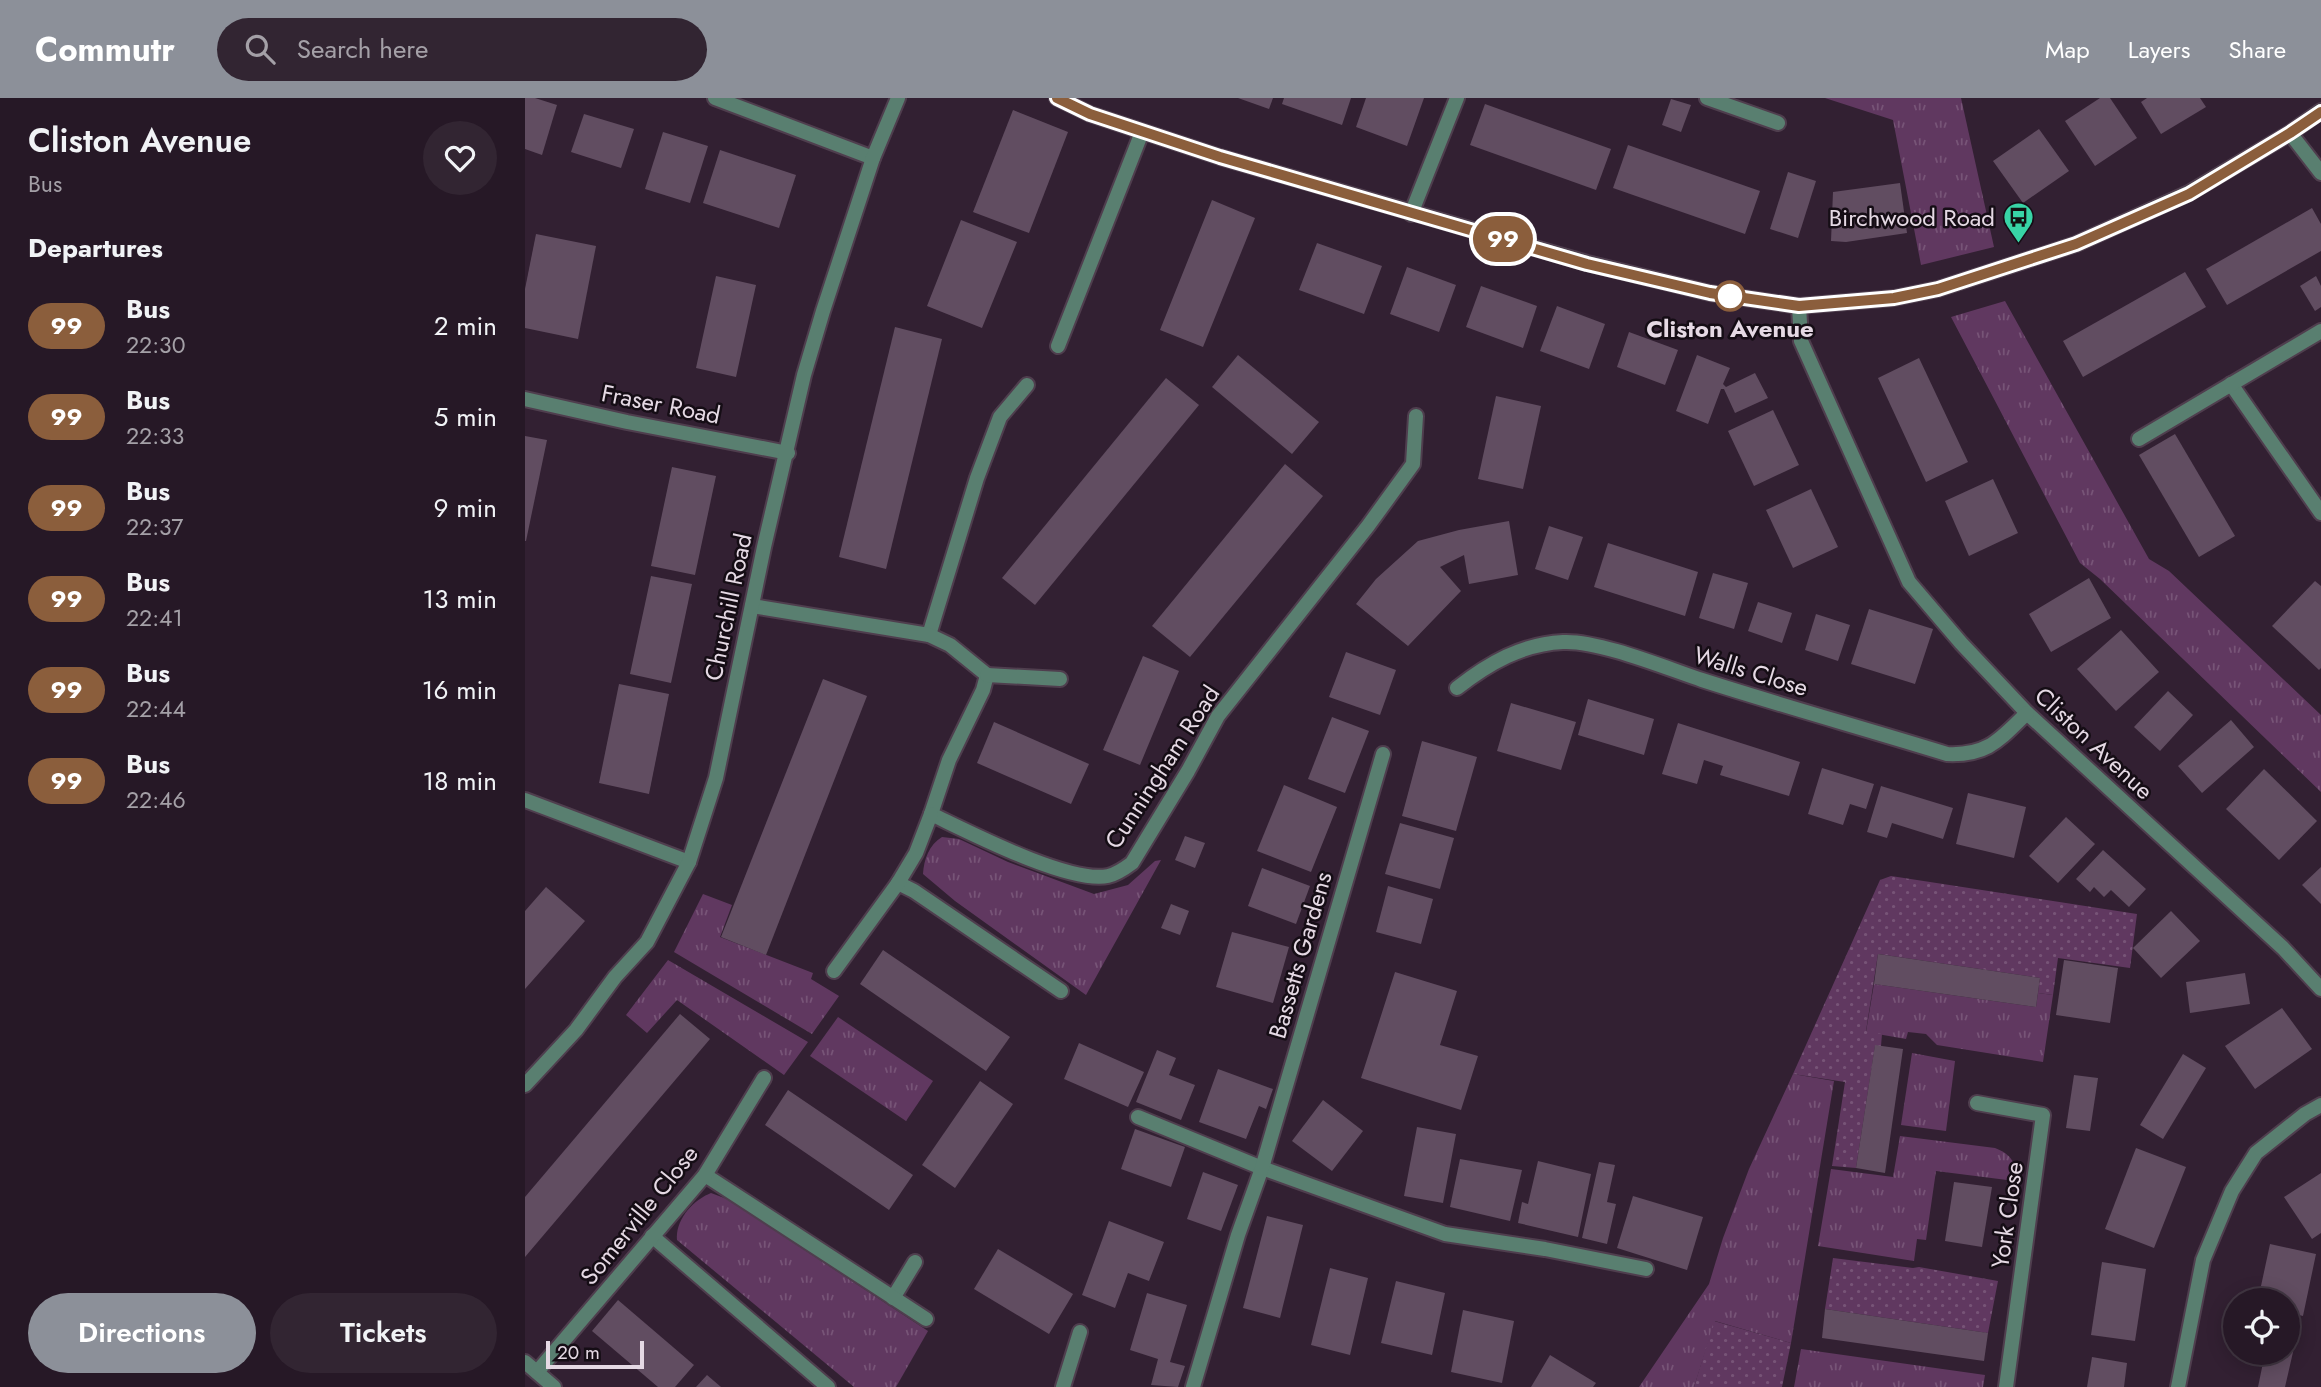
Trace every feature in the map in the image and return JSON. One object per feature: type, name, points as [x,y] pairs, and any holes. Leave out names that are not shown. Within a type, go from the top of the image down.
[{"type":"street","points":[[715,98],[873,158]]},
{"type":"street","name":"Churchill Road","points":[[525,1085],[576,1030],[615,977],[647,942],[689,862],[716,778],[751,606],[804,375],[873,158],[898,98]]},
{"type":"street","points":[[1056,98],[1090,114],[1142,132],[1411,214],[1587,264],[1710,293],[1799,306],[1894,298],[1938,289],[2076,244],[2189,194],[2290,133],[2321,111]]},
{"type":"street","points":[[1411,214],[1457,98]]},
{"type":"street","points":[[1707,98],[1778,123]]},
{"type":"street","points":[[1058,346],[1142,132]]},
{"type":"street","points":[[2290,133],[2321,173]]},
{"type":"street","name":"Cliston Avenue","points":[[1799,306],[1801,341],[1909,583],[2027,713],[2283,948],[2321,989]]},
{"type":"street","points":[[2139,439],[2321,331]]},
{"type":"street","points":[[2231,384],[2321,513]]},
{"type":"street","points":[[929,635],[1000,416],[1027,385]]},
{"type":"street","name":"Fraser Road","points":[[525,399],[787,453]]},
{"type":"street","name":"Cunningham Road","points":[[931,814],[1061,871],[1107,877],[1132,863],[1218,716],[1368,526],[1413,464],[1416,416]]},
{"type":"street","points":[[751,606],[929,635],[950,645],[987,675],[1060,679]]},
{"type":"street","name":"Walls Close","points":[[1457,688],[1487,665],[1532,646],[1566,641],[1600,647],[1947,754],[1967,755],[1983,750],[1997,742],[2027,713]]},
{"type":"street","points":[[834,971],[898,883],[916,853],[949,760],[983,690],[987,675]]},
{"type":"street","name":"Bassetts Gardens","points":[[1193,1387],[1238,1235],[1262,1168],[1383,754]]},
{"type":"street","points":[[525,800],[689,862]]},
{"type":"street","points":[[898,883],[914,891],[1061,991]]},
{"type":"street","name":"Somerville Close","points":[[554,1387],[531,1367],[652,1237],[705,1175],[764,1079]]},
{"type":"street","name":"York Close","points":[[1977,1103],[2043,1115],[2006,1387]]},
{"type":"street","points":[[2178,1387],[2203,1260],[2232,1191],[2256,1153],[2305,1114],[2321,1105]]},
{"type":"street","points":[[1138,1117],[1262,1168],[1445,1234],[1646,1269]]},
{"type":"street","points":[[705,1175],[926,1320]]},
{"type":"street","points":[[652,1237],[828,1387]]},
{"type":"street","points":[[893,1298],[915,1262]]},
{"type":"street","points":[[1063,1387],[1080,1332]]},
{"type":"green space","points":[[1825,98],[1961,98],[1994,247],[1921,265],[1893,120]]},
{"type":"green space","points":[[2005,301],[2149,559],[2169,571],[2321,715],[2321,792],[2100,579],[2080,563],[1951,317]]},
{"type":"green space","points":[[942,837],[959,839],[1008,862],[1094,894],[1128,885],[1155,861],[1161,860],[1086,995],[955,901],[923,874],[928,853]]},
{"type":"green space","points":[[1891,876],[2137,914],[2130,968],[2058,958],[2053,995],[2038,993],[2040,978],[1878,954],[1866,1031],[1882,1034],[1881,1046],[1875,1046],[1856,1168],[1832,1166],[1845,1082],[1793,1074],[1880,880]]},
{"type":"green space","points":[[703,894],[732,905],[720,937],[813,973],[811,979],[839,996],[812,1034],[674,952]]},
{"type":"green space","points":[[668,960],[808,1042],[784,1075],[677,1000],[647,1033],[626,1015]]},
{"type":"green space","points":[[1874,984],[2036,1007],[2038,993],[2053,995],[2043,1062],[1937,1045],[1926,1034],[1908,1032],[1906,1039],[1866,1032]]},
{"type":"green space","points":[[838,1017],[933,1081],[906,1121],[810,1056]]},
{"type":"green space","points":[[1912,1053],[1955,1061],[1946,1131],[1901,1125]]},
{"type":"green space","points":[[1793,1074],[1834,1081],[1791,1343],[1715,1321],[1694,1387],[1639,1387],[1709,1284],[1749,1169]]},
{"type":"green space","points":[[1900,1136],[1995,1148],[2012,1160],[2015,1181],[1936,1171],[1926,1240],[1917,1239],[1914,1261],[1818,1246],[1831,1169],[1893,1177]]},
{"type":"green space","points":[[711,1193],[727,1199],[928,1331],[896,1387],[854,1387],[677,1240],[682,1218],[698,1200]]},
{"type":"green space","points":[[1833,1258],[1919,1267],[1998,1281],[1988,1333],[1825,1309]]},
{"type":"green space","points":[[1714,1321],[1791,1343],[1782,1387],[1694,1387]]},
{"type":"green space","points":[[1801,1349],[1985,1375],[1983,1387],[1794,1387]]},
{"type":"building","points":[[525,98],[535,98],[557,105],[542,155],[525,149]]},
{"type":"building","points":[[1238,98],[1273,98],[1269,109]]},
{"type":"building","points":[[1284,98],[1351,98],[1342,125],[1282,104]]},
{"type":"building","points":[[1366,98],[1424,98],[1407,146],[1356,127]]},
{"type":"building","points":[[2100,98],[2110,98],[2137,138],[2095,166],[2065,121]]},
{"type":"building","points":[[2147,98],[2200,98],[2206,107],[2161,134],[2141,102]]},
{"type":"building","points":[[1671,99],[1691,105],[1681,132],[1662,125]]},
{"type":"building","points":[[1485,104],[1611,149],[1596,190],[1470,145]]},
{"type":"building","points":[[1013,110],[1068,132],[1029,233],[973,212]]},
{"type":"building","points":[[584,114],[634,129],[621,168],[571,152]]},
{"type":"building","points":[[2039,129],[2069,171],[2023,203],[1993,161]]},
{"type":"building","points":[[663,132],[708,146],[690,203],[645,189]]},
{"type":"building","points":[[1628,145],[1760,191],[1745,234],[1613,188]]},
{"type":"building","points":[[720,150],[796,175],[779,228],[703,203]]},
{"type":"building","points":[[1788,172],[1816,181],[1798,238],[1770,229]]},
{"type":"building","points":[[1900,183],[1907,233],[1846,242],[1831,241],[1833,192]]},
{"type":"building","points":[[1212,200],[1255,218],[1203,347],[1160,330]]},
{"type":"building","points":[[2312,208],[2321,224],[2321,251],[2227,305],[2206,269]]},
{"type":"building","points":[[961,220],[1017,242],[982,328],[927,306]]},
{"type":"building","points":[[536,234],[596,246],[578,339],[525,328],[525,289]]},
{"type":"building","points":[[1317,243],[1382,266],[1364,314],[1299,290]]},
{"type":"building","points":[[1407,267],[1456,285],[1439,332],[1390,314]]},
{"type":"building","points":[[2185,272],[2206,307],[2083,377],[2063,341]]},
{"type":"building","points":[[716,276],[756,285],[736,377],[696,368]]},
{"type":"building","points":[[2316,276],[2321,286],[2321,307],[2315,311],[2300,286]]},
{"type":"building","points":[[1481,286],[1537,306],[1523,348],[1466,327]]},
{"type":"building","points":[[1557,306],[1605,324],[1589,369],[1540,351]]},
{"type":"building","points":[[895,327],[942,339],[886,569],[839,557]]},
{"type":"building","points":[[1629,332],[1678,350],[1665,385],[1617,367]]},
{"type":"building","points":[[1238,355],[1319,422],[1292,454],[1212,387]]},
{"type":"building","points":[[1697,355],[1730,368],[1723,384],[1726,387],[1755,373],[1768,398],[1735,413],[1724,389],[1721,389],[1708,424],[1676,411]]},
{"type":"building","points":[[1919,358],[1968,462],[1926,482],[1878,378]]},
{"type":"building","points":[[1166,378],[1199,405],[1035,605],[1002,578]]},
{"type":"building","points":[[1496,396],[1541,406],[1523,489],[1478,479]]},
{"type":"building","points":[[1773,410],[1799,465],[1754,486],[1728,431]]},
{"type":"building","points":[[2175,434],[2235,536],[2199,557],[2139,455]]},
{"type":"building","points":[[525,436],[547,440],[526,541],[525,541]]},
{"type":"building","points":[[1285,464],[1323,496],[1190,657],[1152,626]]},
{"type":"building","points":[[672,467],[716,476],[695,575],[651,566]]},
{"type":"building","points":[[1993,479],[2018,533],[1969,556],[1945,501]]},
{"type":"building","points":[[1811,489],[1838,547],[1793,568],[1766,510]]},
{"type":"building","points":[[1509,521],[1518,575],[1469,584],[1464,555],[1440,567],[1461,591],[1408,646],[1356,604],[1376,579],[1418,541]]},
{"type":"building","points":[[1549,526],[1583,537],[1568,580],[1535,569]]},
{"type":"building","points":[[1608,543],[1698,572],[1685,616],[1594,587]]},
{"type":"building","points":[[1713,573],[1748,583],[1734,629],[1699,618]]},
{"type":"building","points":[[651,576],[692,584],[671,683],[630,674]]},
{"type":"building","points":[[2089,578],[2111,618],[2051,652],[2029,614]]},
{"type":"building","points":[[2315,581],[2321,586],[2319,670],[2272,626]]},
{"type":"building","points":[[1758,602],[1792,613],[1782,643],[1748,631]]},
{"type":"building","points":[[1869,609],[1933,629],[1915,684],[1851,664]]},
{"type":"building","points":[[1816,614],[1850,625],[1838,661],[1805,650]]},
{"type":"building","points":[[2121,630],[2159,672],[2116,711],[2077,669]]},
{"type":"building","points":[[1346,652],[1396,670],[1380,715],[1329,697]]},
{"type":"building","points":[[1143,656],[1179,671],[1140,765],[1103,750]]},
{"type":"building","points":[[823,679],[867,696],[766,955],[721,937]]},
{"type":"building","points":[[619,684],[669,694],[649,794],[599,783]]},
{"type":"building","points":[[2168,691],[2193,715],[2160,751],[2134,727]]},
{"type":"building","points":[[1588,699],[1654,719],[1644,755],[1578,735]]},
{"type":"building","points":[[1511,703],[1576,722],[1561,770],[1497,751]]},
{"type":"building","points":[[1332,717],[1369,731],[1345,793],[1308,779]]},
{"type":"building","points":[[2231,720],[2254,747],[2202,793],[2178,766]]},
{"type":"building","points":[[994,722],[1089,764],[1071,804],[977,763]]},
{"type":"building","points":[[1678,723],[1800,762],[1789,796],[1720,775],[1723,766],[1704,760],[1697,784],[1662,774]]},
{"type":"building","points":[[1422,741],[1477,757],[1456,831],[1402,816]]},
{"type":"building","points":[[1822,768],[1874,784],[1866,809],[1850,804],[1843,825],[1808,814]]},
{"type":"building","points":[[2264,769],[2317,821],[2279,860],[2226,809]]},
{"type":"building","points":[[1284,785],[1337,807],[1311,872],[1257,851]]},
{"type":"building","points":[[1881,786],[1953,808],[1943,839],[1892,823],[1887,838],[1867,832]]},
{"type":"building","points":[[1968,793],[2026,807],[2014,858],[1956,844]]},
{"type":"building","points":[[2066,817],[2095,844],[2058,883],[2029,856]]},
{"type":"building","points":[[1400,823],[1454,838],[1440,889],[1385,874]]},
{"type":"building","points":[[1185,836],[1205,843],[1195,868],[1175,860]]},
{"type":"building","points":[[2103,850],[2146,889],[2129,907],[2111,890],[2104,897],[2094,887],[2090,892],[2076,879]]},
{"type":"building","points":[[2321,867],[2321,904],[2302,885]]},
{"type":"building","points":[[1262,868],[1310,886],[1296,924],[1248,906]]},
{"type":"building","points":[[1388,886],[1433,899],[1421,944],[1376,932]]},
{"type":"building","points":[[546,887],[585,921],[525,989],[525,911]]},
{"type":"building","points":[[1171,904],[1189,911],[1180,935],[1161,928]]},
{"type":"building","points":[[2171,911],[2200,941],[2161,978],[2133,948]]},
{"type":"building","points":[[1232,932],[1289,947],[1273,1003],[1216,987]]},
{"type":"building","points":[[883,950],[1010,1037],[986,1071],[860,984]]},
{"type":"building","points":[[1878,954],[2040,978],[2036,1007],[1874,984]]},
{"type":"building","points":[[2064,960],[2118,968],[2110,1023],[2056,1015]]},
{"type":"building","points":[[1395,972],[1457,991],[1440,1045],[1478,1056],[1461,1110],[1361,1078]]},
{"type":"building","points":[[2245,973],[2250,1004],[2190,1013],[2186,982]]},
{"type":"building","points":[[2282,1008],[2312,1049],[2255,1089],[2225,1046]]},
{"type":"building","points":[[680,1014],[710,1039],[525,1257],[525,1197]]},
{"type":"building","points":[[1079,1043],[1144,1072],[1128,1107],[1064,1079]]},
{"type":"building","points":[[1875,1045],[1903,1049],[1885,1173],[1856,1168]]},
{"type":"building","points":[[1157,1050],[1176,1058],[1169,1075],[1195,1085],[1181,1120],[1136,1102]]},
{"type":"building","points":[[2183,1054],[2206,1068],[2163,1139],[2140,1125]]},
{"type":"building","points":[[1218,1069],[1273,1089],[1266,1109],[1259,1106],[1246,1139],[1199,1122]]},
{"type":"building","points":[[2074,1075],[2098,1078],[2090,1131],[2066,1128]]},
{"type":"building","points":[[980,1081],[1013,1104],[955,1188],[922,1165]]},
{"type":"building","points":[[788,1090],[913,1175],[889,1210],[765,1125]]},
{"type":"building","points":[[1323,1100],[1363,1131],[1332,1171],[1292,1141]]},
{"type":"building","points":[[1417,1127],[1456,1134],[1443,1203],[1404,1196]]},
{"type":"building","points":[[1135,1129],[1185,1147],[1171,1187],[1121,1169]]},
{"type":"building","points":[[2136,1148],[2186,1167],[2154,1248],[2105,1229]]},
{"type":"building","points":[[1460,1159],[1522,1170],[1510,1221],[1450,1207]]},
{"type":"building","points":[[1538,1161],[1591,1174],[1578,1237],[1518,1223],[1522,1202],[1528,1204]]},
{"type":"building","points":[[1599,1162],[1615,1165],[1607,1202],[1616,1204],[1607,1244],[1582,1238]]},
{"type":"building","points":[[1203,1172],[1238,1185],[1221,1231],[1187,1219]]},
{"type":"building","points":[[2321,1173],[2321,1233],[2312,1239],[2284,1197]]},
{"type":"building","points":[[1954,1182],[1992,1187],[1982,1247],[1945,1241]]},
{"type":"building","points":[[1633,1196],[1703,1217],[1687,1270],[1617,1248]]},
{"type":"building","points":[[1267,1216],[1303,1225],[1280,1318],[1243,1308]]},
{"type":"building","points":[[1109,1221],[1164,1242],[1149,1281],[1128,1273],[1115,1308],[1082,1295]]},
{"type":"building","points":[[2270,1244],[2316,1254],[2303,1316],[2300,1315],[2300,1288],[2261,1288]]},
{"type":"building","points":[[998,1249],[1073,1294],[1049,1334],[974,1289]]},
{"type":"building","points":[[2102,1262],[2146,1269],[2135,1341],[2091,1335]]},
{"type":"building","points":[[1330,1268],[1368,1278],[1350,1355],[1311,1345]]},
{"type":"building","points":[[1396,1281],[1445,1293],[1432,1355],[1381,1343]]},
{"type":"building","points":[[1147,1293],[1187,1305],[1170,1362],[1185,1366],[1178,1387],[1151,1385],[1158,1359],[1130,1350]]},
{"type":"building","points":[[618,1300],[694,1365],[675,1387],[658,1387],[592,1331]]},
{"type":"building","points":[[1825,1309],[1988,1333],[1984,1361],[1822,1338]]},
{"type":"building","points":[[1463,1310],[1514,1321],[1502,1383],[1451,1372]]},
{"type":"building","points":[[1550,1355],[1596,1383],[1593,1387],[1531,1387]]},
{"type":"building","points":[[2092,1357],[2127,1363],[2124,1387],[2087,1387]]},
{"type":"building","points":[[2263,1365],[2290,1365],[2285,1387],[2258,1387]]},
{"type":"building","points":[[707,1375],[721,1387],[696,1387]]},
{"type":"bus line","name":"99","points":[[1057,98],[1090,114],[1220,157],[1587,264],[1710,293],[1799,306],[1894,298],[1938,289],[2076,244],[2189,194],[2321,112]]},
{"type":"place","name":"Birchwood Road","points":[[2018,244]]},
{"type":"place","name":"Cliston Avenue","points":[[1730,296]]}]
